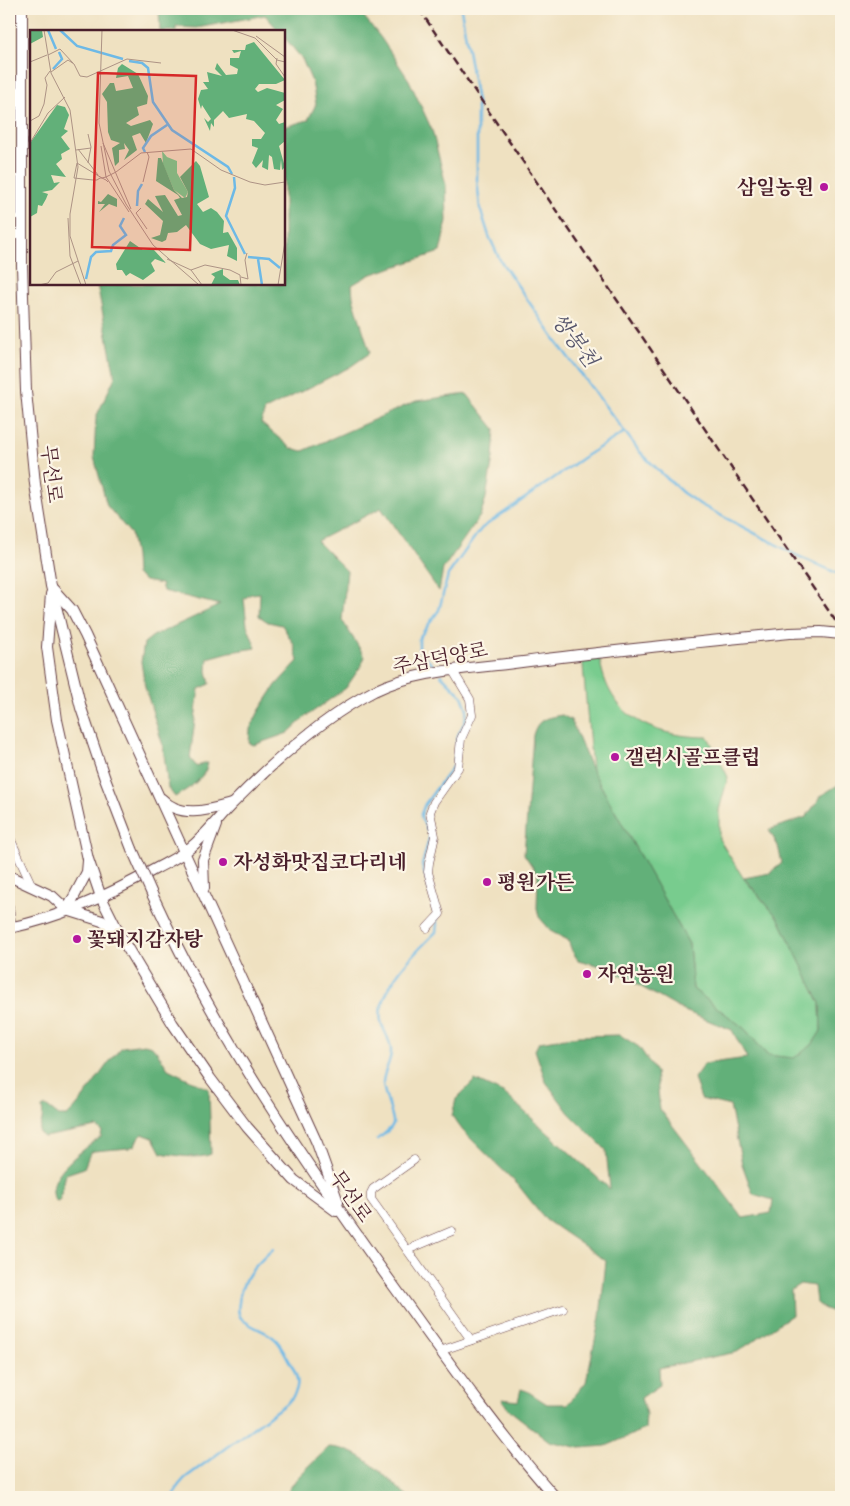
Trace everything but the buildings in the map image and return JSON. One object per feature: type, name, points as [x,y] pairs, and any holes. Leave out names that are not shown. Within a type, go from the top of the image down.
[{"type":"street","name":"무선로","points":[[22,9],[21,178],[26,391],[35,484],[51,586],[81,708],[105,779],[132,850],[187,967],[228,1041],[283,1129],[440,1351],[507,1440],[555,1497]]},
{"type":"street","points":[[51,586],[72,610],[79,622],[317,1143],[343,1216]]},
{"type":"street","points":[[51,586],[48,662],[57,720],[88,859],[101,897],[122,939],[173,1024],[210,1078],[247,1126],[294,1180],[343,1216]]},
{"type":"street","name":"주삼덕양로","points":[[10,927],[67,910],[101,897],[185,852],[232,804],[307,736],[338,713],[385,686],[402,680],[433,673],[582,654],[775,634],[812,632],[841,634]]},
{"type":"street","points":[[427,928],[439,915],[440,909],[428,872],[435,836],[430,812],[434,802],[458,768],[461,739],[472,715],[470,698],[451,671]]},
{"type":"street","points":[[158,795],[171,806],[190,812],[204,811],[232,804]]},
{"type":"street","points":[[205,897],[203,860],[218,819]]},
{"type":"street","points":[[9,836],[32,886]]},
{"type":"street","points":[[67,910],[87,872],[88,859]]},
{"type":"street","points":[[9,876],[52,896],[67,910],[102,921],[112,927],[122,939]]},
{"type":"street","points":[[9,906],[10,927]]},
{"type":"street","points":[[414,1160],[374,1189],[371,1194],[372,1201],[471,1340]]},
{"type":"street","points":[[407,1250],[452,1230]]},
{"type":"street","points":[[440,1351],[563,1309]]},
{"type":"green space","points":[[159,9],[358,9],[381,38],[409,80],[432,130],[446,185],[447,221],[440,252],[369,275],[352,285],[353,297],[370,353],[350,367],[265,410],[261,423],[291,448],[303,451],[416,401],[467,394],[495,429],[493,458],[486,498],[480,516],[443,569],[439,591],[381,508],[317,541],[347,571],[342,620],[365,657],[346,688],[304,718],[288,733],[254,745],[249,743],[250,729],[259,711],[276,685],[298,661],[294,645],[282,625],[268,622],[259,616],[260,593],[251,594],[244,599],[247,625],[256,648],[208,658],[207,671],[210,684],[199,689],[190,758],[197,767],[203,763],[208,763],[200,779],[175,797],[168,788],[163,746],[145,687],[141,662],[144,643],[153,636],[220,605],[163,591],[161,584],[145,581],[136,574],[131,534],[107,506],[94,457],[96,417],[115,377],[97,285],[285,285],[285,127],[308,120],[316,104],[312,82],[302,59],[285,38],[285,30],[278,30],[265,15],[197,28],[176,27],[176,30],[160,30]]},
{"type":"green space","name":"갤럭시골프클럽","points":[[599,652],[603,674],[610,692],[621,707],[634,718],[650,727],[667,733],[708,737],[728,777],[719,810],[719,839],[744,879],[779,919],[820,1003],[821,1031],[812,1045],[794,1059],[767,1055],[745,1029],[693,989],[689,944],[592,770],[582,654]]},
{"type":"green space","points":[[562,715],[571,720],[592,770],[689,944],[693,989],[745,1029],[767,1055],[794,1058],[812,1045],[821,1031],[820,1003],[779,919],[744,878],[770,873],[782,863],[778,846],[769,830],[806,817],[822,795],[841,783],[841,1336],[833,1312],[823,1308],[816,1302],[814,1286],[800,1284],[791,1290],[792,1315],[737,1352],[659,1368],[660,1385],[641,1398],[646,1414],[645,1429],[606,1446],[580,1448],[549,1441],[508,1409],[502,1399],[518,1401],[521,1389],[547,1404],[568,1404],[586,1382],[600,1317],[606,1261],[546,1220],[518,1185],[463,1131],[452,1116],[456,1099],[475,1080],[505,1094],[610,1189],[606,1150],[569,1113],[546,1082],[535,1050],[539,1042],[578,1036],[620,1035],[639,1047],[656,1072],[660,1109],[743,1218],[771,1213],[773,1200],[753,1194],[742,1164],[730,1106],[701,1099],[694,1078],[704,1064],[747,1058],[732,1030],[682,1010],[608,968],[578,960],[568,940],[552,932],[539,917],[537,908],[538,875],[524,854],[533,735],[540,722]]},
{"type":"green space","points":[[144,1044],[152,1046],[168,1069],[209,1089],[211,1154],[194,1157],[161,1153],[153,1138],[142,1134],[135,1145],[129,1148],[90,1153],[84,1168],[66,1174],[60,1199],[58,1201],[55,1200],[53,1191],[55,1181],[60,1172],[76,1156],[101,1137],[102,1131],[97,1127],[44,1137],[39,1133],[42,1108],[46,1106],[59,1116],[67,1116],[82,1100],[122,1047]]},
{"type":"green space","points":[[329,1447],[342,1449],[363,1458],[409,1497],[284,1497],[297,1478]]},
{"type":"waterway","name":"쌍봉천","points":[[461,9],[477,102],[477,179],[480,208],[489,236],[500,260],[556,341],[640,452],[658,470],[683,493],[701,505],[798,556],[841,575]]},
{"type":"waterway","points":[[436,669],[419,650],[419,638],[439,610],[448,575],[477,534],[482,528],[587,455],[625,432]]},
{"type":"waterway","points":[[431,895],[422,865],[430,835],[421,818],[421,814],[425,804],[454,765],[457,737],[465,721],[467,709],[462,696],[441,675]]},
{"type":"waterway","points":[[377,1140],[393,1124],[383,1083],[391,1050],[382,1025],[381,1009],[390,987],[403,967],[436,932],[437,924],[434,905]]},
{"type":"waterway","points":[[174,1497],[178,1486],[185,1478],[288,1402],[296,1391],[296,1375],[280,1345],[270,1335],[244,1321],[241,1318],[238,1307],[240,1294],[246,1279],[255,1266],[273,1249]]},
{"type":"railway","points":[[419,9],[841,629]]},
{"type":"place","name":"삼일농원","points":[[824,187]]},
{"type":"place","name":"갤럭시골프클럽","points":[[615,757]]},
{"type":"place","name":"자성화맛집코다리네","points":[[223,862]]},
{"type":"place","name":"평원가든","points":[[487,882]]},
{"type":"place","name":"꽃돼지감자탕","points":[[77,939]]},
{"type":"place","name":"자연농원","points":[[587,974]]}]
